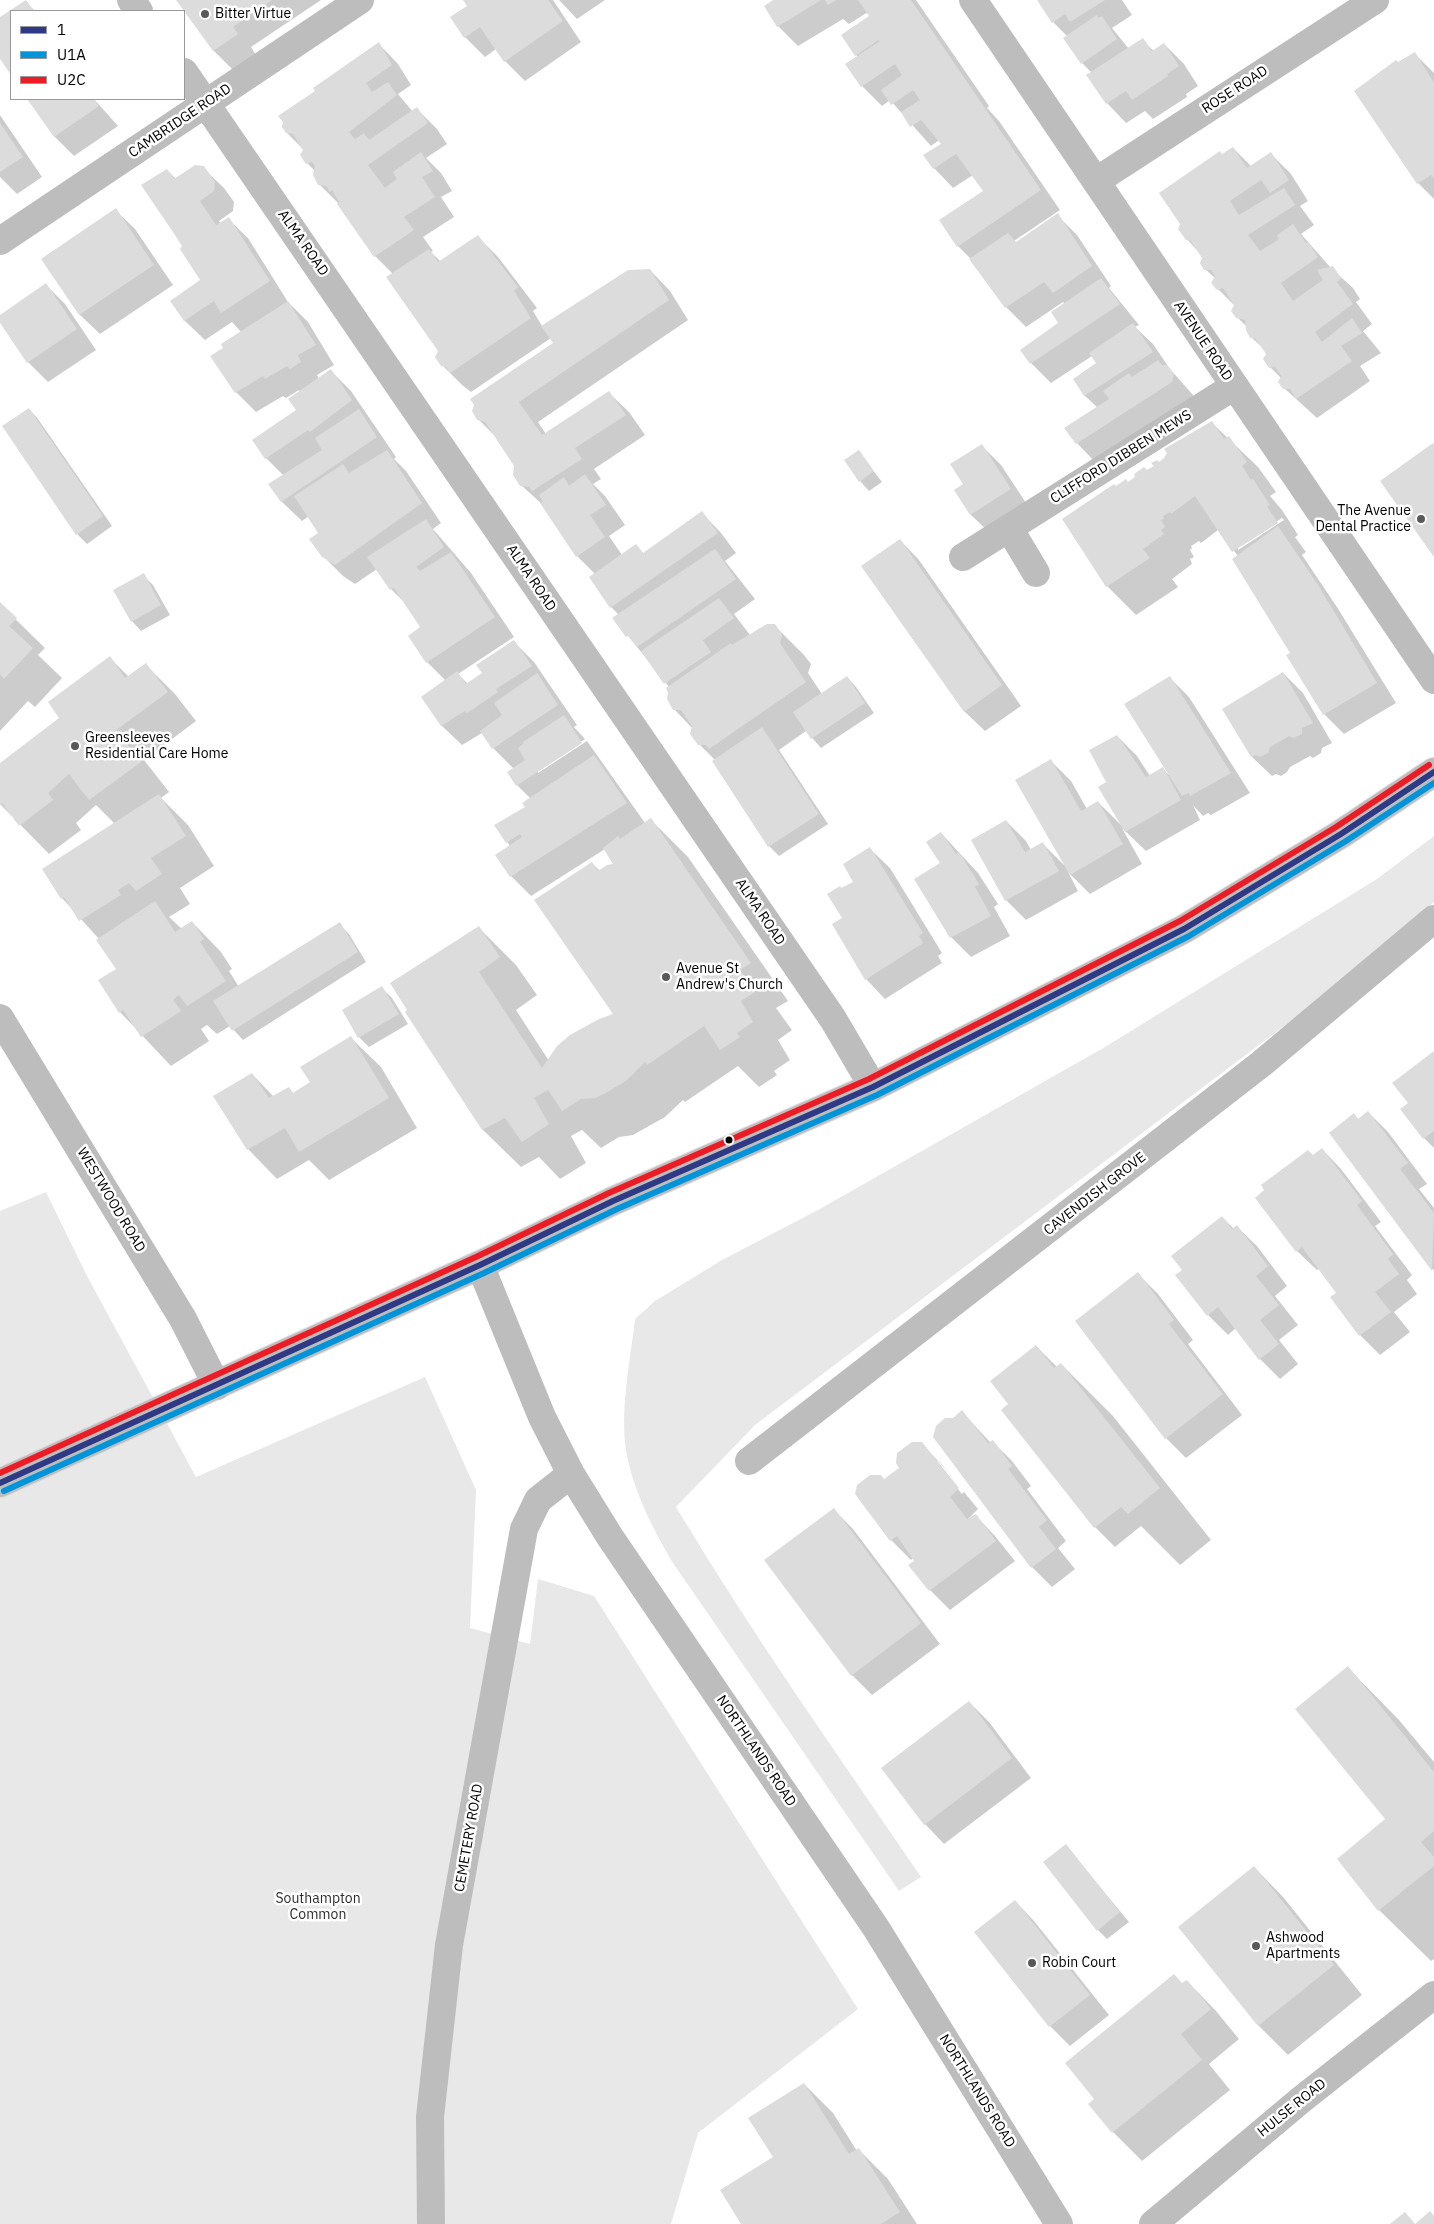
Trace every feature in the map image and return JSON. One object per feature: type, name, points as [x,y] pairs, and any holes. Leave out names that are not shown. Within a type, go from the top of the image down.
[{"type":"street","name":"CAMBRIDGE ROAD","points":[[0,242],[360,0]]},
{"type":"street","name":"AVENUE ROAD","points":[[973,0],[1434,680]]},
{"type":"street","name":"ROSE ROAD","points":[[1096,181],[1375,0]]},
{"type":"street","name":"ALMA ROAD","points":[[185,73],[834,1019],[873,1087]]},
{"type":"street","name":"CLIFFORD DIBBEN MEWS","points":[[963,557],[1233,386]]},
{"type":"street","points":[[1009,528],[1036,572]]},
{"type":"street","points":[[0,1483],[480,1265],[613,1200],[873,1087],[1184,930],[1341,834],[1434,772]]},
{"type":"street","name":"CAVENDISH GROVE","points":[[749,1461],[1254,1070],[1434,919]]},
{"type":"street","name":"WESTWOOD ROAD","points":[[0,1018],[184,1319],[217,1386]]},
{"type":"street","name":"NORTHLANDS ROAD","points":[[480,1265],[542,1417],[571,1474],[610,1537],[876,1928],[1059,2224]]},
{"type":"street","name":"CEMETERY ROAD","points":[[431,2224],[430,2117],[449,1945],[524,1528],[538,1500],[571,1474]]},
{"type":"street","name":"HULSE ROAD","points":[[1153,2224],[1302,2100],[1434,1995]]},
{"type":"green space","points":[[1434,836],[1434,902],[1316,1002],[755,1425],[676,1507],[765,1648],[921,1877],[899,1891],[673,1563],[647,1514],[636,1488],[625,1444],[626,1390],[635,1319],[655,1301],[722,1260],[818,1210],[1105,1047],[1377,879]]},
{"type":"green space","name":"Southampton Common","points":[[46,1192],[87,1276],[196,1477],[425,1377],[476,1490],[470,1628],[530,1644],[538,1579],[594,1596],[858,2009],[698,2133],[671,2224],[0,2224],[0,1211]]},
{"type":"building","points":[[26,0],[33,10],[11,10]]},
{"type":"building","name":"Bitter Virtue","points":[[176,0],[272,0],[233,27],[238,34],[213,51]]},
{"type":"building","points":[[463,0],[548,0],[563,21],[504,62],[480,27],[464,38],[450,17],[467,6]]},
{"type":"building","points":[[773,0],[821,0],[777,27],[764,6]]},
{"type":"building","points":[[825,0],[836,0],[828,5]]},
{"type":"building","points":[[858,0],[911,0],[1041,190],[957,247],[939,220],[983,191],[956,154],[933,169],[923,155],[941,144],[921,120],[910,127],[901,112],[920,100],[913,90],[891,105],[881,90],[902,75],[895,64],[861,87],[845,64],[880,41],[878,40],[855,56],[841,35],[869,16]]},
{"type":"building","points":[[1037,0],[1105,0],[1070,22],[1065,14],[1052,23]]},
{"type":"building","points":[[10,10],[10,74],[0,59],[0,17]]},
{"type":"building","points":[[1097,15],[1098,18],[1102,16],[1117,39],[1081,64],[1063,38]]},
{"type":"building","points":[[1143,38],[1152,51],[1164,43],[1179,66],[1167,74],[1168,76],[1132,100],[1126,91],[1106,104],[1086,75]]},
{"type":"building","points":[[379,42],[392,65],[366,83],[372,92],[388,82],[397,95],[349,132],[355,139],[364,133],[369,140],[417,107],[428,123],[368,165],[385,188],[397,179],[393,172],[421,152],[433,171],[422,177],[435,197],[404,217],[414,230],[374,257],[337,204],[339,202],[332,190],[330,192],[326,186],[318,185],[313,175],[315,166],[312,162],[306,164],[300,155],[303,150],[293,134],[286,133],[282,127],[283,122],[278,116],[315,91],[313,88]]},
{"type":"building","points":[[1415,52],[1434,83],[1434,176],[1432,178],[1431,175],[1417,184],[1354,91],[1396,60],[1398,62]]},
{"type":"building","points":[[28,100],[95,100],[99,106],[54,137]]},
{"type":"building","points":[[0,123],[23,157],[0,172]]},
{"type":"building","points":[[1233,147],[1247,168],[1271,152],[1289,180],[1270,193],[1261,180],[1230,201],[1239,215],[1284,188],[1295,205],[1248,235],[1260,251],[1279,239],[1277,235],[1293,224],[1306,243],[1308,242],[1318,257],[1281,283],[1293,301],[1323,280],[1317,270],[1333,266],[1341,278],[1337,282],[1353,304],[1315,332],[1322,342],[1352,318],[1362,333],[1341,346],[1352,361],[1296,399],[1290,389],[1283,389],[1278,382],[1281,376],[1275,367],[1269,368],[1263,359],[1266,354],[1255,338],[1250,338],[1246,330],[1245,320],[1236,318],[1231,311],[1234,305],[1223,288],[1217,290],[1211,283],[1215,276],[1211,270],[1204,270],[1200,263],[1202,258],[1191,241],[1186,240],[1178,229],[1180,224],[1159,193],[1220,151],[1222,154]]},
{"type":"building","points":[[195,165],[204,166],[215,182],[214,191],[200,201],[216,225],[229,217],[270,281],[221,313],[214,301],[184,321],[170,301],[200,280],[180,249],[182,246],[141,185],[167,169],[174,179]]},
{"type":"building","points":[[116,208],[154,265],[79,315],[41,259]]},
{"type":"building","points":[[1058,213],[1092,266],[1053,293],[1044,282],[1005,308],[969,259],[1008,233],[1016,242]]},
{"type":"building","points":[[478,235],[518,287],[514,291],[531,318],[450,373],[446,367],[441,366],[435,357],[438,351],[386,277],[429,249],[438,262]]},
{"type":"building","points":[[650,269],[669,300],[519,402],[542,435],[609,391],[626,415],[575,448],[582,459],[532,491],[529,487],[520,486],[513,475],[514,466],[485,422],[477,420],[472,411],[474,405],[470,399],[553,343],[541,326],[628,270]]},
{"type":"building","points":[[1101,278],[1120,304],[1030,364],[1020,350],[1058,323],[1051,312]]},
{"type":"building","points":[[46,283],[77,329],[27,363],[0,323],[0,315]]},
{"type":"building","points":[[288,301],[316,345],[298,355],[301,362],[290,369],[287,366],[265,379],[263,376],[235,393],[210,356],[223,348],[221,344]]},
{"type":"building","points":[[1133,323],[1153,352],[1084,396],[1073,379],[1096,363],[1089,353]]},
{"type":"building","points":[[1158,360],[1162,365],[1167,365],[1174,374],[1172,382],[1076,444],[1064,428],[1109,399],[1103,391],[1129,373],[1132,377]]},
{"type":"building","points":[[331,369],[352,400],[310,432],[308,430],[265,459],[252,440],[296,410],[288,399]]},
{"type":"building","points":[[29,408],[103,516],[76,535],[2,426]]},
{"type":"building","points":[[359,409],[377,437],[281,502],[268,484],[322,450],[315,438]]},
{"type":"building","points":[[1212,421],[1224,439],[1229,436],[1247,462],[1242,466],[1270,505],[1267,507],[1278,523],[1232,552],[1195,496],[1171,514],[1170,512],[1163,516],[1164,519],[1161,520],[1165,527],[1161,530],[1164,534],[1143,549],[1150,558],[1106,587],[1062,519],[1114,484],[1116,486],[1126,479],[1128,482],[1135,477],[1134,474],[1144,467],[1147,470],[1154,466],[1151,463],[1157,460],[1159,462],[1167,453],[1164,449]]},
{"type":"building","name":"The Avenue Dental Practice","points":[[1433,443],[1434,445],[1434,557],[1380,481]]},
{"type":"building","points":[[982,444],[1011,489],[970,515],[954,490],[963,484],[950,464]]},
{"type":"building","points":[[387,450],[422,503],[335,565],[322,557],[309,539],[318,533],[294,496],[343,464],[349,473]]},
{"type":"building","points":[[859,450],[874,471],[859,482],[844,460]]},
{"type":"building","points":[[585,474],[606,505],[590,515],[605,537],[576,557],[540,503],[543,502],[539,495],[564,477],[569,486]]},
{"type":"building","points":[[702,511],[718,533],[610,608],[589,577],[636,544],[643,553]]},
{"type":"building","points":[[426,519],[444,547],[416,567],[420,571],[451,552],[495,617],[426,663],[408,636],[420,627],[394,588],[390,590],[367,557]]},
{"type":"building","points":[[1278,526],[1318,585],[1377,683],[1323,715],[1286,655],[1290,653],[1232,559]]},
{"type":"building","points":[[900,539],[1002,685],[964,712],[861,566]]},
{"type":"building","points":[[715,549],[736,579],[637,647],[628,636],[626,637],[612,618]]},
{"type":"building","points":[[144,573],[161,605],[131,622],[113,590]]},
{"type":"building","points":[[719,598],[734,618],[703,640],[711,652],[664,684],[641,651]]},
{"type":"building","points":[[0,602],[17,618],[9,626],[33,648],[4,679],[0,674]]},
{"type":"building","points":[[767,624],[775,624],[782,634],[780,643],[806,682],[709,749],[706,745],[698,745],[690,734],[692,726],[681,710],[673,710],[667,699],[668,693],[666,688],[731,643],[732,645]]},
{"type":"building","points":[[514,640],[532,666],[496,689],[498,692],[467,713],[465,711],[441,726],[421,697],[457,671],[466,684],[482,673],[476,665]]},
{"type":"building","name":"Greensleeves Residential Care Home","points":[[110,656],[125,678],[146,663],[168,692],[116,730],[141,762],[89,800],[69,774],[48,793],[53,800],[19,826],[2,803],[0,805],[0,763],[59,718],[48,702]]},
{"type":"building","points":[[1283,672],[1313,723],[1302,728],[1302,734],[1293,738],[1289,736],[1270,747],[1268,753],[1260,757],[1256,755],[1251,757],[1222,709]]},
{"type":"building","points":[[537,673],[558,705],[492,749],[480,731],[502,715],[494,703]]},
{"type":"building","points":[[847,676],[865,703],[811,739],[793,712]]},
{"type":"building","points":[[1170,676],[1231,773],[1190,796],[1189,793],[1182,796],[1124,704]]},
{"type":"building","points":[[564,715],[582,743],[516,786],[507,772],[525,760],[518,748],[523,742]]},
{"type":"building","points":[[762,727],[819,814],[768,847],[712,761]]},
{"type":"building","points":[[1117,735],[1146,777],[1163,767],[1181,800],[1125,832],[1098,787],[1106,782],[1089,750]]},
{"type":"building","points":[[594,755],[627,803],[510,877],[495,855],[522,837],[520,834],[506,843],[494,825],[525,807],[522,803]]},
{"type":"building","points":[[1051,759],[1081,811],[1098,801],[1123,844],[1070,875],[1015,780]]},
{"type":"building","points":[[159,794],[186,836],[151,858],[162,874],[136,891],[129,883],[118,890],[121,895],[79,921],[64,897],[61,899],[42,869]]},
{"type":"building","name":"Avenue St Andrew's Church","points":[[651,818],[751,963],[740,970],[755,992],[741,1001],[753,1022],[737,1033],[740,1037],[720,1050],[704,1026],[647,1065],[645,1062],[627,1080],[606,1093],[595,1098],[581,1099],[562,1111],[548,1090],[534,1098],[549,1124],[522,1142],[505,1118],[482,1130],[405,1012],[407,1010],[390,983],[479,926],[500,957],[479,972],[542,1068],[557,1046],[570,1035],[599,1019],[613,1014],[534,900],[592,862],[598,871],[607,865],[613,864],[603,848],[618,836],[620,839]]},
{"type":"building","points":[[1006,820],[1025,852],[1043,842],[1059,871],[1005,901],[971,840]]},
{"type":"building","points":[[941,832],[956,854],[959,852],[979,884],[975,887],[991,916],[950,938],[914,879],[940,863],[926,842]]},
{"type":"building","points":[[870,847],[923,933],[919,936],[923,943],[865,980],[832,924],[842,918],[827,894],[840,886],[841,888],[853,882],[843,864]]},
{"type":"building","points":[[155,901],[175,932],[192,921],[204,939],[200,942],[226,981],[187,1006],[179,995],[173,1000],[181,1011],[141,1037],[123,1010],[119,1013],[98,980],[116,969],[96,940]]},
{"type":"building","points":[[340,922],[358,952],[232,1031],[213,1001]]},
{"type":"building","points":[[382,986],[399,1014],[358,1038],[342,1010]]},
{"type":"building","points":[[351,1036],[389,1098],[299,1152],[285,1128],[247,1150],[213,1096],[252,1073],[269,1098],[289,1087],[293,1093],[310,1082],[300,1067]]},
{"type":"building","points":[[1434,1051],[1434,1131],[1423,1139],[1400,1109],[1408,1103],[1392,1083]]},
{"type":"building","points":[[1368,1111],[1408,1163],[1400,1169],[1434,1213],[1432,1271],[1329,1133],[1354,1113],[1358,1119]]},
{"type":"building","points":[[1322,1148],[1362,1201],[1357,1205],[1393,1254],[1388,1259],[1399,1274],[1375,1292],[1391,1312],[1359,1336],[1330,1297],[1336,1293],[1302,1247],[1296,1252],[1255,1198],[1264,1190],[1261,1185],[1308,1150],[1313,1155]]},
{"type":"building","points":[[1222,1216],[1232,1229],[1237,1225],[1268,1266],[1256,1276],[1279,1305],[1260,1320],[1279,1344],[1259,1360],[1218,1307],[1207,1316],[1175,1275],[1182,1270],[1171,1256]]},
{"type":"building","points":[[1138,1272],[1174,1320],[1169,1324],[1223,1394],[1165,1439],[1075,1321]]},
{"type":"building","points":[[1036,1345],[1054,1368],[1061,1363],[1160,1488],[1128,1514],[1121,1507],[1094,1528],[1001,1410],[1008,1404],[990,1381]]},
{"type":"building","points":[[962,1410],[988,1443],[993,1440],[1012,1466],[1008,1469],[1047,1520],[1039,1527],[1056,1549],[1031,1568],[933,1437],[936,1426],[945,1418],[953,1418]]},
{"type":"building","points":[[912,1442],[922,1442],[959,1488],[950,1497],[967,1519],[976,1514],[996,1541],[929,1591],[908,1565],[914,1561],[897,1536],[890,1541],[855,1494],[857,1485],[870,1475],[881,1475],[884,1479],[899,1468],[896,1463],[897,1453]]},
{"type":"building","points":[[834,1508],[921,1623],[851,1676],[764,1560]]},
{"type":"building","points":[[1348,1666],[1434,1772],[1434,1831],[1421,1842],[1434,1857],[1434,1866],[1378,1911],[1337,1859],[1385,1819],[1295,1709]]},
{"type":"building","points":[[969,1701],[1012,1758],[924,1825],[881,1768]]},
{"type":"building","points":[[1066,1844],[1120,1912],[1097,1931],[1043,1862]]},
{"type":"building","name":"Ashwood Apartments","points":[[1254,1866],[1334,1965],[1258,2026],[1178,1927]]},
{"type":"building","name":"Robin Court","points":[[1015,1900],[1090,1995],[1049,2027],[974,1932]]},
{"type":"building","points":[[1174,1974],[1182,1983],[1187,1980],[1211,2009],[1181,2034],[1202,2060],[1112,2133],[1088,2104],[1094,2099],[1065,2063]]},
{"type":"building","points":[[804,2083],[849,2154],[859,2148],[900,2212],[881,2224],[741,2224],[720,2190],[773,2157],[748,2118]]},
{"type":"building","points":[[1430,2211],[1434,2216],[1434,2224],[1415,2224]]},
{"type":"building","points":[[1405,2212],[1415,2224],[1390,2224]]},
{"type":"transit line","name":"U2C","points":[[0,1473],[476,1257],[609,1193],[869,1079],[1180,921],[1336,827],[1429,765]]},
{"type":"transit line","name":"1","points":[[0,1483],[480,1265],[613,1201],[873,1087],[1184,929],[1341,834],[1434,772]]},
{"type":"transit line","name":"U1A","points":[[4,1491],[484,1273],[617,1209],[877,1095],[1189,936],[1346,841],[1434,783]]},
{"type":"place","name":"Bitter Virtue","points":[[205,14]]},
{"type":"place","name":"The Avenue Dental Practice","points":[[1421,519]]},
{"type":"place","name":"Greensleeves Residential Care Home","points":[[75,746]]},
{"type":"place","name":"Avenue St Andrew's Church","points":[[666,977]]},
{"type":"place","name":"Ashwood Apartments","points":[[1256,1946]]},
{"type":"place","name":"Robin Court","points":[[1032,1963]]}]
